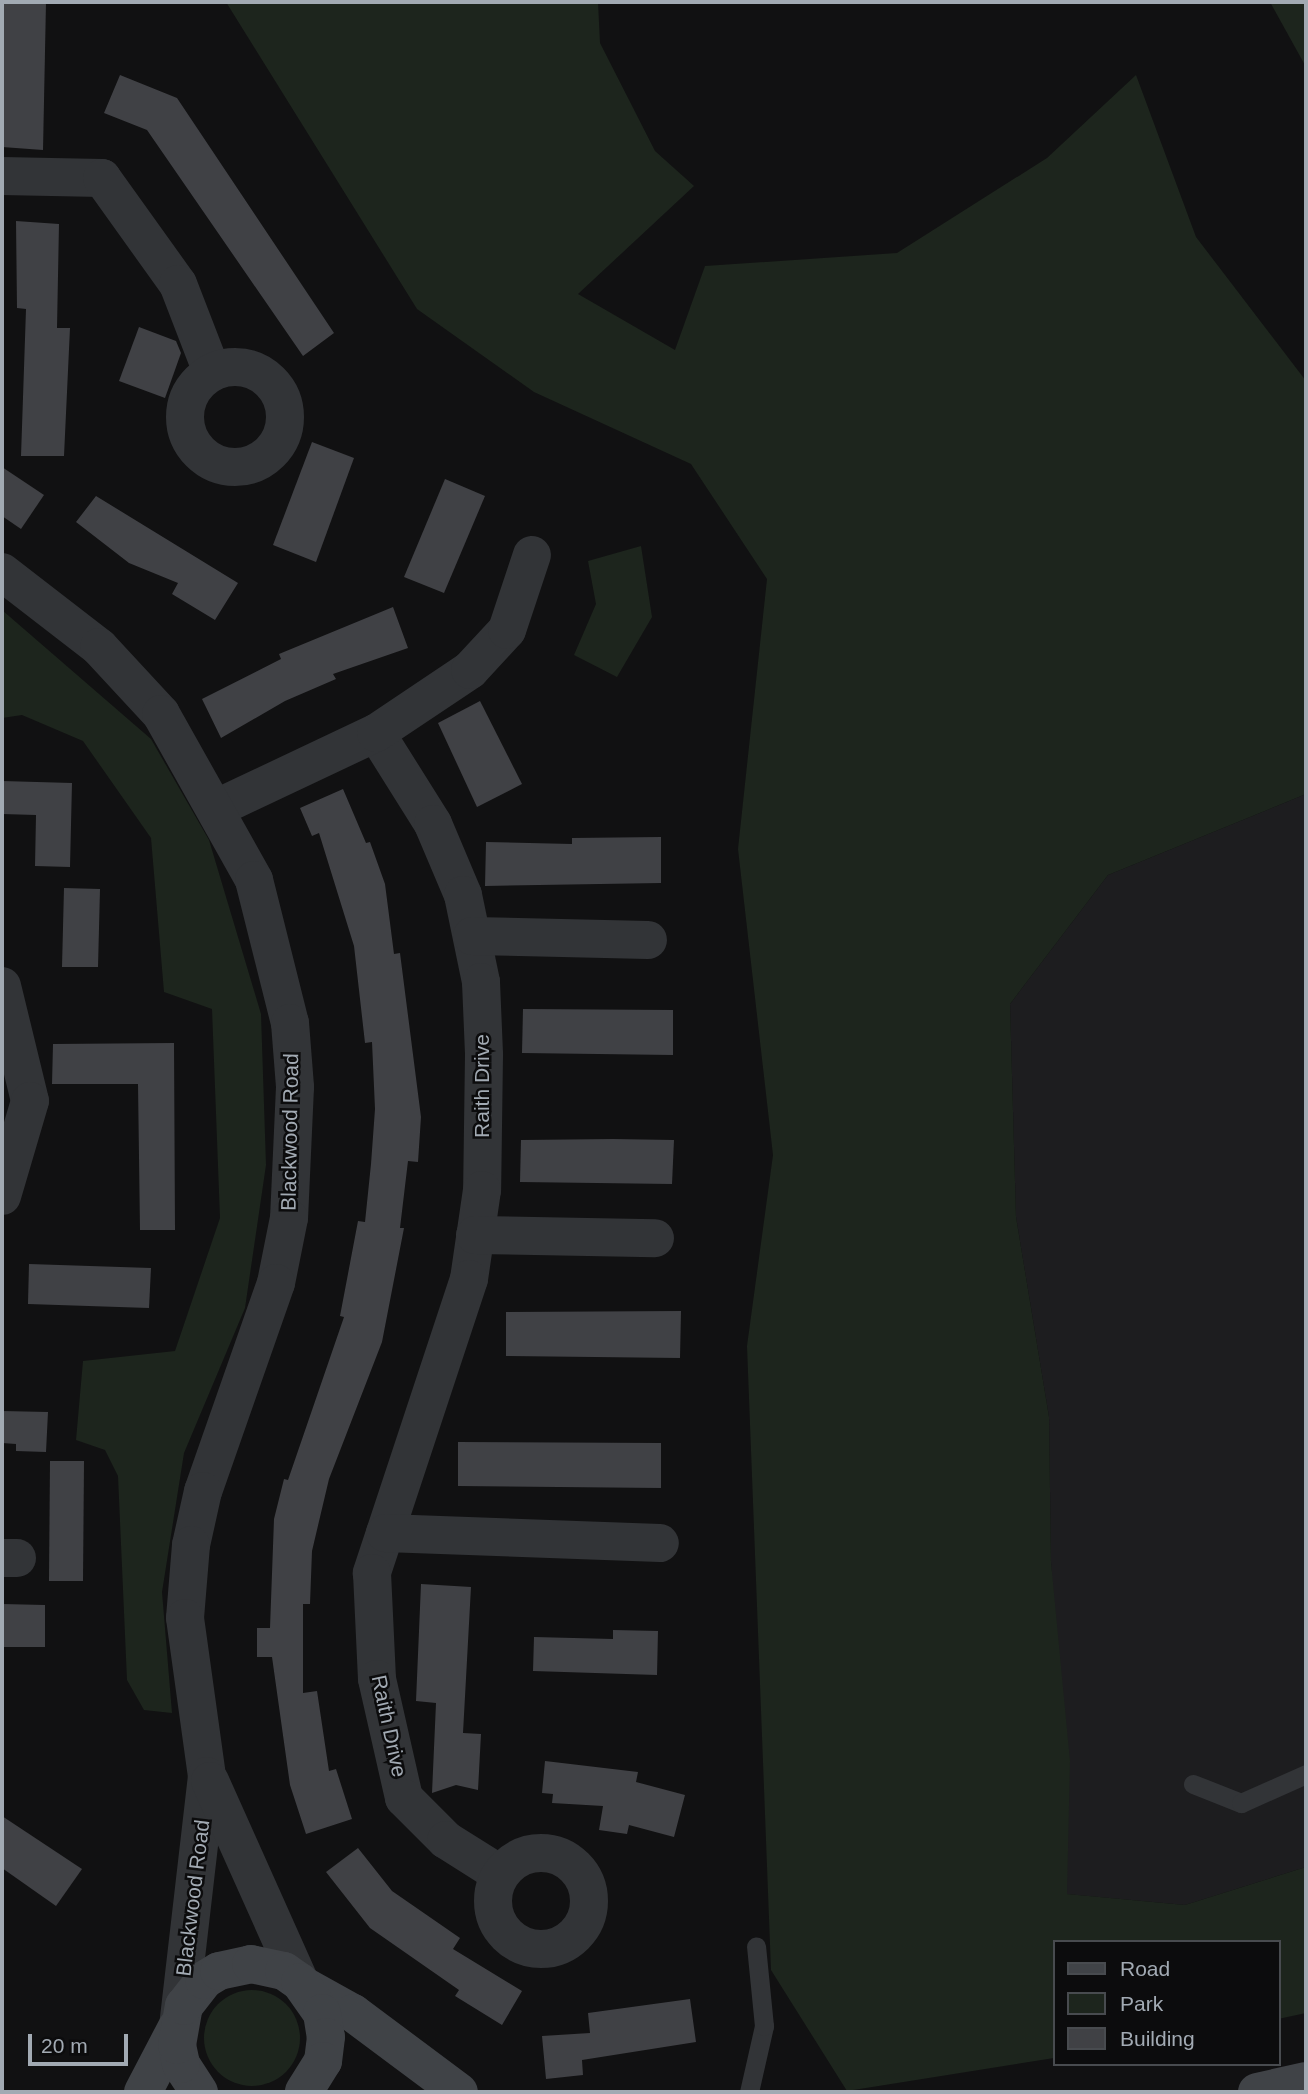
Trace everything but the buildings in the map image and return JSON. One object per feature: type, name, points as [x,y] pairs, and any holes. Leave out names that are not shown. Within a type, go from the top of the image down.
[{"type":"main road","points":[[143,2092],[178,2023],[204,1980],[236,1966],[266,1965],[353,2013],[459,2092]]},
{"type":"main road","points":[[302,1984],[322,2013],[327,2037],[323,2061],[304,2092]]},
{"type":"main road","points":[[178,2023],[181,2064],[199,2092]]},
{"type":"main road","points":[[1257,2092],[1306,2081]]},
{"type":"street","points":[[2,176],[102,178],[178,284],[212,372]]},
{"type":"street","points":[[217,808],[376,733],[470,670],[507,630],[532,555]]},
{"type":"street","name":"Blackwood Road","points":[[2,572],[99,647],[161,714],[217,808],[254,880],[275,949],[290,1023],[295,1087],[289,1218],[276,1283],[203,1491],[191,1545],[185,1618],[207,1776],[178,2023]]},
{"type":"street","name":"Raith Drive","points":[[376,733],[433,824],[463,895],[481,982],[484,1055],[482,1190],[469,1279],[385,1533],[370,1596],[377,1679],[404,1797],[446,1840],[500,1874]]},
{"type":"street","points":[[472,936],[648,940]]},
{"type":"street","points":[[2,986],[30,1101],[2,1196]]},
{"type":"street","points":[[475,1235],[655,1238]]},
{"type":"street","points":[[385,1533],[660,1542]]},
{"type":"street","name":"Blackwood Road","points":[[207,1776],[302,1984]]},
{"type":"lane","points":[[1193,1784],[1241,1803],[1306,1774]]},
{"type":"lane","points":[[749,2092],[764,2026],[756,1946]]},
{"type":"shaded area","points":[[1306,794],[1306,1867],[1185,1905],[1066,1894],[1051,1562],[1049,1417],[1016,1217],[1010,1004],[1108,875]]},
{"type":"green space","points":[[226,2],[598,2],[600,43],[655,151],[694,186],[578,294],[675,350],[705,266],[897,253],[1047,158],[1136,75],[1196,237],[1306,381],[1306,794],[1108,875],[1010,1004],[1016,1217],[1049,1417],[1051,1562],[1070,1761],[1067,1894],[1185,1905],[1306,1867],[1306,2013],[1280,2019],[1280,1940],[1052,1940],[1052,2058],[847,2091],[771,1970],[747,1346],[773,1155],[738,849],[767,579],[691,464],[534,392],[417,309]]},
{"type":"green space","points":[[1270,2],[1306,2],[1306,67]]},
{"type":"green space","points":[[641,546],[652,617],[617,677],[574,655],[596,604],[588,561]]},
{"type":"green space","points":[[2,610],[151,739],[209,840],[261,1014],[266,1165],[245,1308],[184,1453],[162,1592],[172,1713],[144,1710],[127,1680],[118,1476],[105,1450],[76,1440],[83,1361],[175,1351],[220,1218],[212,1009],[164,992],[151,838],[83,741],[22,715],[2,718]]},
{"type":"green space","points":[[252,1990],[270,1993],[286,2004],[297,2020],[300,2038],[297,2056],[286,2072],[270,2083],[252,2086],[234,2083],[218,2072],[207,2056],[204,2038],[207,2020],[218,2004],[234,1993]]}]
